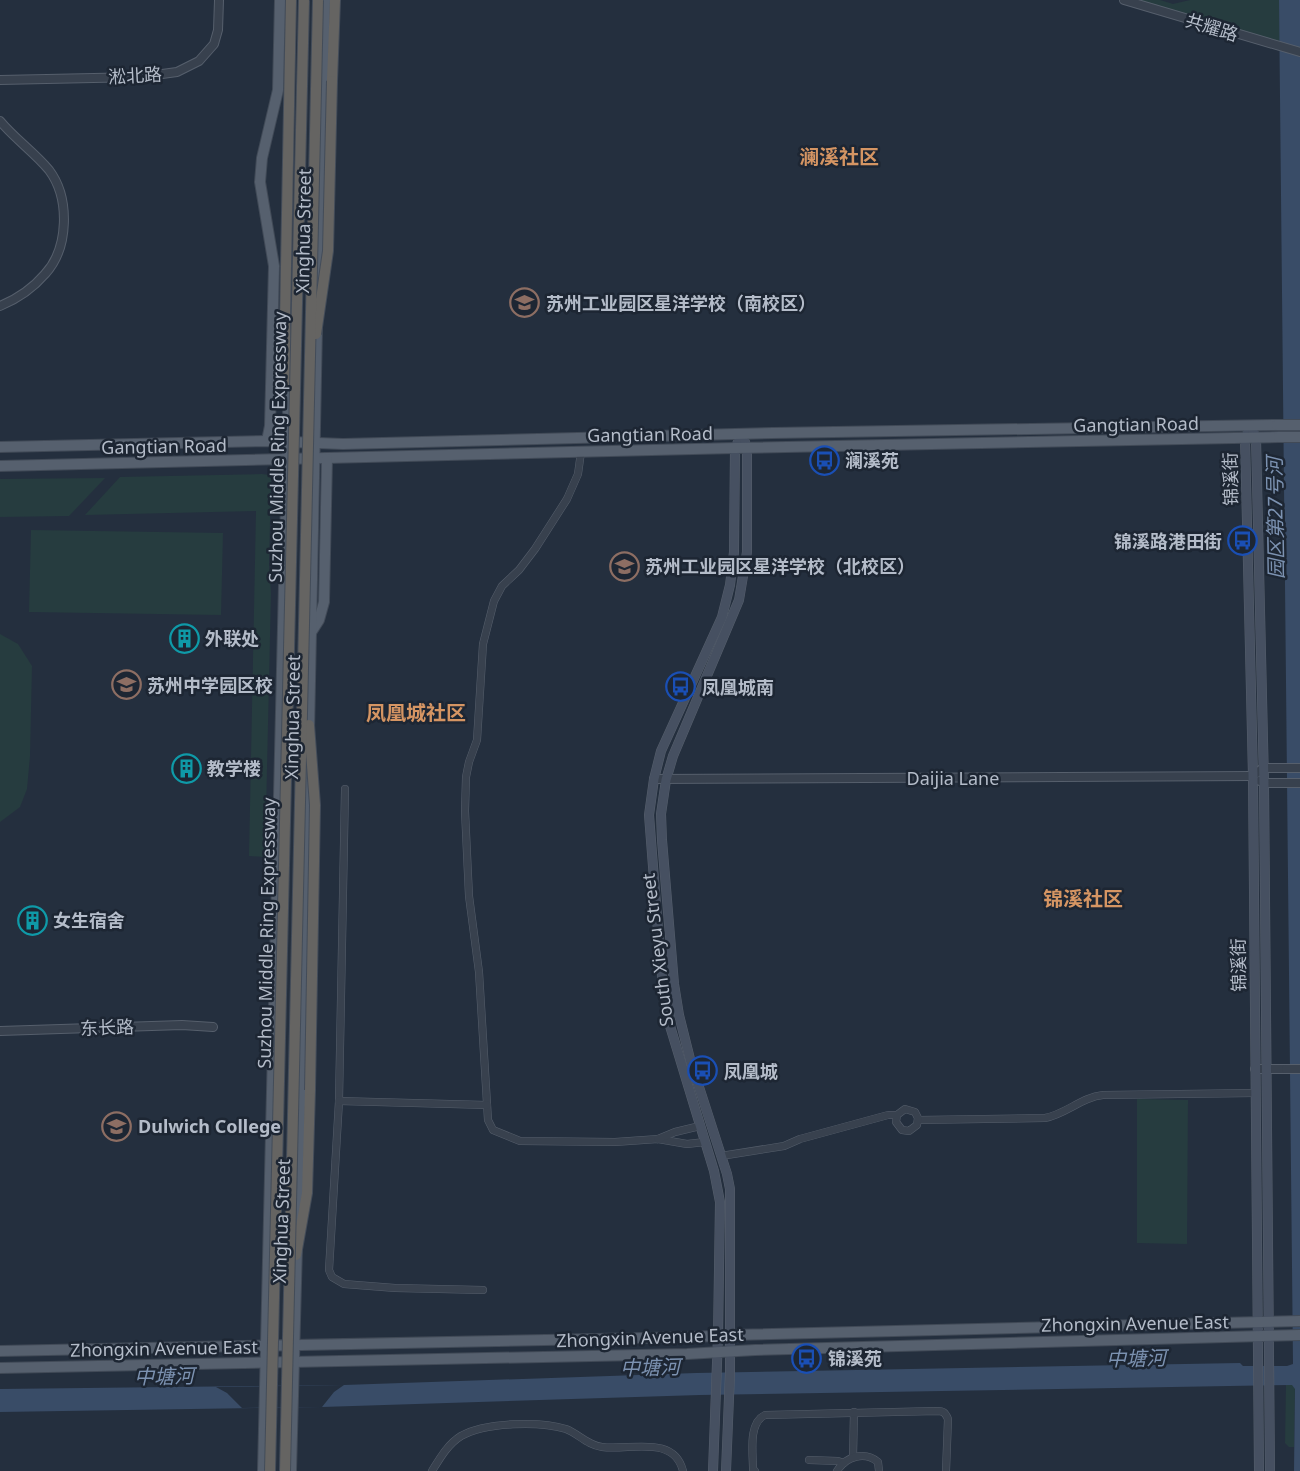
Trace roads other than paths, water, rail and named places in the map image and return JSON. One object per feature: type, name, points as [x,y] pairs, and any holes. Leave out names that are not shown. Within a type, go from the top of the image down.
[{"type":"highway","points":[[288,383],[285,320],[286,177],[291,0]]},
{"type":"highway","name":"Suzhou Middle Ring Expressway","points":[[270,1471],[304,0]]},
{"type":"highway","name":"Suzhou Middle Ring Expressway","points":[[285,1471],[318,0]]},
{"type":"highway","points":[[309,381],[328,251],[335,0]]},
{"type":"highway","points":[[296,1255],[307,1193],[315,805],[304,665]]},
{"type":"main road","points":[[267,441],[270,426],[274,266],[260,192],[260,171],[278,90],[280,0]]},
{"type":"main road","name":"Xinghua Street","points":[[263,1471],[296,0]]},
{"type":"main road","name":"Xinghua Street","points":[[291,1471],[325,0]]},
{"type":"main road","name":"Gangtian Road","points":[[0,447],[1300,425]]},
{"type":"main road","name":"锦溪街","points":[[1251,426],[1255,1069],[1263,1322]]},
{"type":"main road","points":[[741,448],[742,434]]},
{"type":"main road","name":"Gangtian Road","points":[[0,466],[1300,437]]},
{"type":"main road","name":"锦溪街","points":[[1251,438],[1264,783],[1266,1069],[1263,1336],[1258,1365],[1259,1471]]},
{"type":"main road","name":"South Xieyu Street","points":[[713,1471],[720,1202],[714,1172],[670,1026],[661,969],[649,815],[654,779],[662,751],[722,617],[730,585],[734,552],[741,448]]},
{"type":"main road","name":"South Xieyu Street","points":[[726,1471],[730,1373],[731,1208],[727,1174],[690,1059],[679,1016],[674,984],[661,814],[666,780],[673,756],[739,600],[747,552],[741,448]]},
{"type":"main road","points":[[310,634],[319,620],[324,602],[327,459]]},
{"type":"main road","name":"Zhongxin Avenue East","points":[[0,1351],[294,1347],[1295,1321]]},
{"type":"main road","name":"Zhongxin Avenue East","points":[[0,1368],[717,1353],[1295,1335]]},
{"type":"main road","name":"锦溪街","points":[[1263,1336],[1269,1365],[1270,1471]]},
{"type":"street","name":"淞北路","points":[[0,80],[140,77],[177,72],[199,62],[214,44],[218,30],[219,0]]},
{"type":"street","name":"共耀路","points":[[1124,0],[1300,52]]},
{"type":"street","points":[[0,121],[49,171],[60,192],[64,224],[59,249],[47,273],[31,288],[0,306]]},
{"type":"street","points":[[581,452],[578,474],[567,499],[519,570],[502,586],[494,601],[483,644],[477,740],[466,777],[465,812],[469,896],[479,972],[488,1120],[493,1130],[520,1141],[615,1142],[658,1139],[687,1144],[705,1142]]},
{"type":"street","points":[[1300,768],[1263,768],[1253,776],[1264,783],[1300,783]]},
{"type":"street","name":"Daijia Lane","points":[[654,779],[1253,776]]},
{"type":"street","points":[[345,789],[339,1101],[329,1270],[332,1276],[344,1284],[483,1290]]},
{"type":"street","name":"东长路","points":[[0,1030],[183,1025],[213,1027]]},
{"type":"street","points":[[1255,1069],[1300,1069]]},
{"type":"street","points":[[918,1120],[1045,1118],[1093,1096],[1103,1095],[1256,1093]]},
{"type":"street","points":[[339,1101],[487,1105]]},
{"type":"street","points":[[721,1156],[784,1146],[800,1139],[888,1115],[897,1115],[902,1110],[909,1109],[915,1112],[918,1120],[915,1128],[906,1131],[897,1125],[897,1115]]},
{"type":"street","points":[[658,1139],[700,1126]]},
{"type":"street","points":[[755,1471],[754,1430],[759,1417],[765,1415],[942,1411],[948,1419],[946,1471]]},
{"type":"street","points":[[853,1457],[854,1413]]},
{"type":"street","points":[[432,1471],[442,1455],[462,1436],[483,1428],[515,1425],[563,1428],[586,1442],[605,1448],[660,1447],[676,1458],[683,1471]]},
{"type":"street","points":[[837,1471],[844,1463],[860,1455],[879,1462],[879,1471]]},
{"type":"street","points":[[809,1460],[844,1463]]},
{"type":"water","points":[[1279,0],[1300,0],[1300,1471],[1294,1471],[1295,1389],[1292,1385],[700,1395],[322,1407],[0,1412],[0,1389],[344,1385],[696,1373],[1240,1363],[1243,1366],[1287,1366],[1293,1364]]},
{"type":"place","name":"苏州工业园区星洋学校（南校区）","points":[[525,303]]},
{"type":"place","name":"澜溪苑","points":[[824,460]]},
{"type":"place","name":"锦溪路港田街","points":[[1243,541]]},
{"type":"place","name":"苏州工业园区星洋学校（北校区）","points":[[624,566]]},
{"type":"place","name":"外联处","points":[[184,638]]},
{"type":"place","name":"苏州中学园区校","points":[[126,685]]},
{"type":"place","name":"凤凰城南","points":[[681,687]]},
{"type":"place","name":"教学楼","points":[[186,768]]},
{"type":"place","name":"女生宿舍","points":[[32,920]]},
{"type":"place","name":"凤凰城","points":[[703,1071]]},
{"type":"place","name":"Dulwich College","points":[[117,1126]]},
{"type":"place","name":"锦溪苑","points":[[807,1358]]},
{"type":"district","name":"澜溪社区","points":[[839,156]]},
{"type":"district","name":"凤凰城社区","points":[[416,712]]},
{"type":"district","name":"锦溪社区","points":[[1083,898]]},
{"type":"water label","name":"园区第27号河","points":[[1275,518]]},
{"type":"water label","name":"中塘河","points":[[1136,1358]]},
{"type":"water label","name":"中塘河","points":[[650,1367]]},
{"type":"water label","name":"中塘河","points":[[164,1376]]}]
